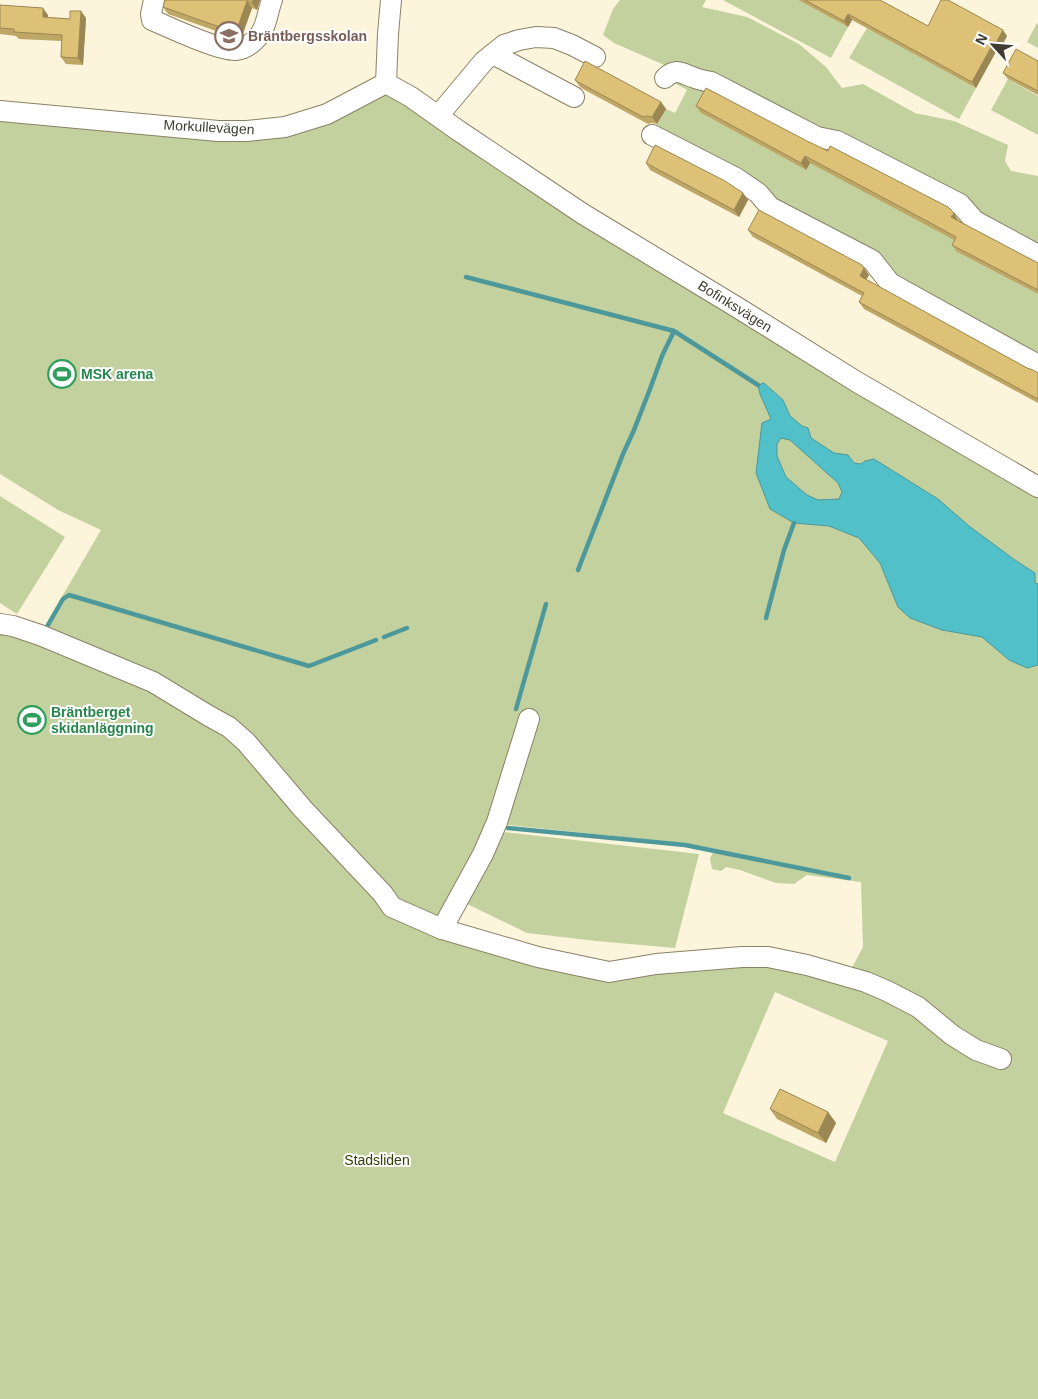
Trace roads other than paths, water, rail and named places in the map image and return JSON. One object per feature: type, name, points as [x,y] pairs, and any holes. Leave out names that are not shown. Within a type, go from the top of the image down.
[{"type":"street","points":[[154,0],[152,20],[229,50],[247,47],[255,41],[262,31],[272,0]]},
{"type":"street","points":[[386,83],[391,0]]},
{"type":"street","points":[[438,116],[484,61],[504,45],[536,37],[554,38],[595,57]]},
{"type":"street","points":[[492,54],[574,97]]},
{"type":"street","points":[[665,78],[670,73],[679,72],[711,82],[817,137],[837,140],[960,204],[975,221],[1038,255]]},
{"type":"street","name":"Morkullevägen","points":[[0,111],[218,131],[247,131],[285,127],[327,114],[386,83]]},
{"type":"street","name":"Bofinksvägen","points":[[386,83],[411,96],[458,131],[583,214],[857,382],[1038,487]]},
{"type":"street","points":[[652,135],[736,178],[758,192],[770,207],[872,260],[890,283],[986,338],[1038,365]]},
{"type":"street","points":[[0,624],[14,626],[40,635],[152,682],[229,726],[246,742],[303,809],[383,894],[392,907],[442,929],[538,957],[609,972],[656,964],[742,957],[768,957],[788,961],[866,982],[887,991],[918,1007],[952,1035],[976,1050],[1001,1059]]},
{"type":"street","points":[[442,929],[483,854],[497,822],[529,719]]},
{"type":"water","points":[[764,383],[783,400],[790,416],[802,426],[808,428],[811,438],[834,453],[848,455],[854,463],[861,464],[874,459],[938,499],[969,526],[1035,573],[1035,583],[1038,584],[1038,665],[1027,668],[1009,660],[982,637],[942,630],[910,618],[898,607],[880,563],[859,538],[829,526],[794,523],[770,509],[756,473],[762,423],[771,419],[758,385]],"holes":[[[781,438],[790,440],[838,483],[842,492],[839,499],[818,500],[807,495],[786,477],[777,456],[777,444]]]},
{"type":"waterway","points":[[466,277],[674,331],[758,385]]},
{"type":"waterway","points":[[578,570],[662,356],[674,331]]},
{"type":"waterway","points":[[766,618],[784,550],[794,523]]},
{"type":"waterway","points":[[44,632],[63,599],[69,595],[309,666],[376,640]]},
{"type":"waterway","points":[[516,709],[546,604]]},
{"type":"waterway","points":[[384,637],[407,628]]},
{"type":"waterway","points":[[508,828],[685,845],[849,878]]},
{"type":"place","name":"Bräntbergsskolan","points":[[229,36]]},
{"type":"place","name":"MSK arena","points":[[62,374]]},
{"type":"place","name":"Bräntberget skidanläggning","points":[[32,720]]},
{"type":"park label","name":"Stadsliden","points":[[377,1160]]}]
